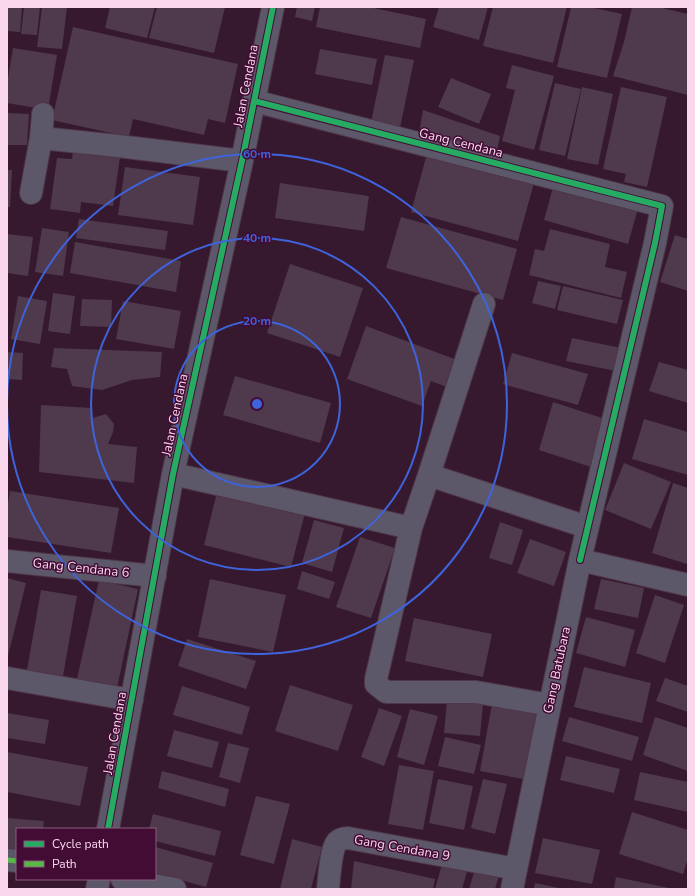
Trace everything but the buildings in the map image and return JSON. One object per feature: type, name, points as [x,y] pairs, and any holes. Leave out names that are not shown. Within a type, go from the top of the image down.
[{"type":"street","name":"Jalan Cendana","points":[[108,828],[173,474],[242,161],[273,7]]},
{"type":"street","name":"Gang Cendana","points":[[254,101],[662,206]]},
{"type":"street","points":[[31,193],[41,138],[43,114]]},
{"type":"street","points":[[41,138],[242,161]]},
{"type":"street","name":"Gang Batubara","points":[[514,879],[587,528],[655,243],[662,206]]},
{"type":"street","points":[[484,304],[411,528],[376,684],[379,688],[386,692],[476,692],[550,705]]},
{"type":"street","points":[[173,474],[411,528]]},
{"type":"street","points":[[429,476],[587,528]]},
{"type":"street","name":"Gang Cendana 6","points":[[7,560],[155,576]]},
{"type":"street","points":[[580,560],[688,585]]},
{"type":"street","points":[[7,678],[132,700]]},
{"type":"street","name":"Gang Cendana 9","points":[[328,889],[334,848],[337,842],[348,838],[514,879]]},
{"type":"street","points":[[127,880],[175,889]]},
{"type":"marked path","points":[[7,860],[16,861]]},
{"type":"cycle path","points":[[108,828],[173,474],[242,161],[273,7]]},
{"type":"cycle path","points":[[254,101],[662,206],[655,243],[580,560]]}]
